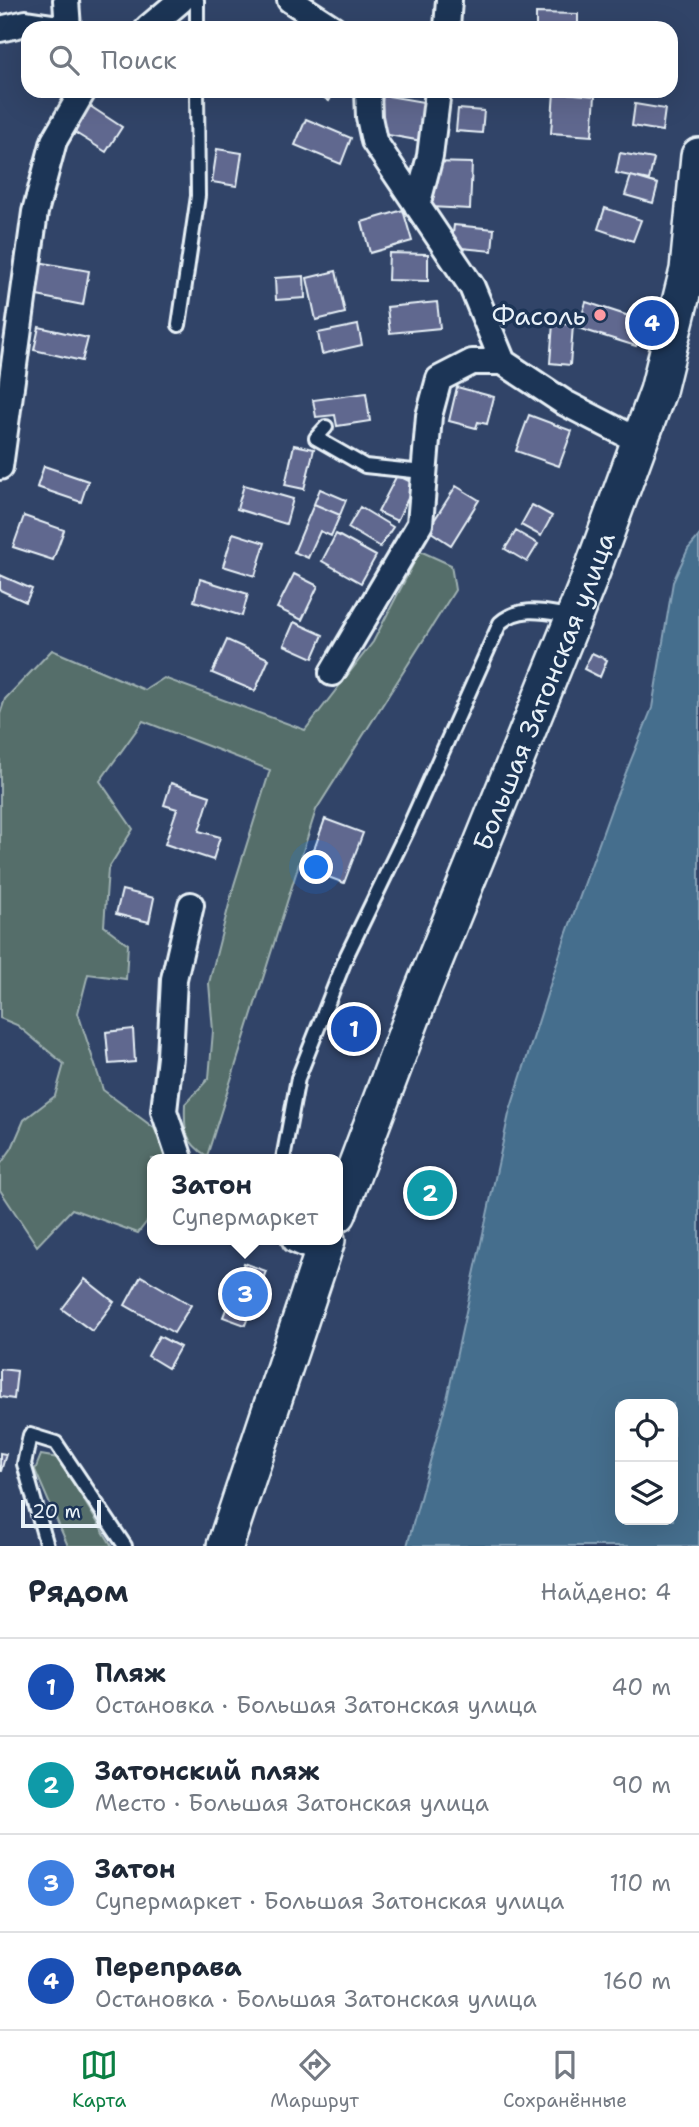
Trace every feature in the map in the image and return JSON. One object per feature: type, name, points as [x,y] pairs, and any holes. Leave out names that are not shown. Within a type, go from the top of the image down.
[{"type":"street","points":[[66,0],[68,21]]},
{"type":"street","points":[[156,21],[181,0]]},
{"type":"street","points":[[290,0],[322,21]]},
{"type":"street","points":[[448,21],[449,0]]},
{"type":"street","points":[[0,29],[21,24]]},
{"type":"street","points":[[0,467],[35,212],[54,141],[79,98]]},
{"type":"street","points":[[368,98],[374,141],[472,287],[503,362]]},
{"type":"street","points":[[417,206],[429,156],[437,98]]},
{"type":"street","name":"Большая Затонская улица","points":[[343,1201],[421,994],[574,617],[641,442],[658,391],[688,270],[699,156]]},
{"type":"street","points":[[332,674],[420,524],[429,416],[439,379],[472,362],[503,362],[565,402],[641,442]]},
{"type":"street","points":[[178,1154],[164,1111],[174,979],[191,905]]},
{"type":"street","points":[[225,1546],[315,1245]]},
{"type":"lane","points":[[197,0],[197,21]]},
{"type":"lane","points":[[179,325],[198,196],[197,98]]},
{"type":"lane","points":[[326,427],[316,438],[365,466],[423,472]]},
{"type":"lane","points":[[285,1154],[298,1078],[347,955],[407,831],[500,623],[510,614],[535,610],[574,617]]},
{"type":"lane","points":[[47,1546],[24,1465],[30,1435],[56,1443],[125,1546]]},
{"type":"green space","points":[[420,551],[451,565],[455,590],[316,810],[208,1154],[199,1151],[187,1134],[185,1104],[209,1078],[213,1031],[209,983],[234,885],[270,770],[143,721],[100,781],[133,829],[108,869],[104,926],[128,944],[126,979],[88,974],[78,1013],[103,1090],[154,1128],[168,1154],[147,1154],[147,1221],[138,1233],[72,1209],[37,1246],[0,1190],[0,1165],[12,1148],[24,1120],[55,1096],[64,1064],[17,1025],[0,1018],[0,714],[5,699],[52,650],[145,690],[164,678],[305,730],[373,642]]},
{"type":"green space","points":[[41,1455],[58,1458],[112,1546],[68,1546],[35,1470]]},
{"type":"water","points":[[699,536],[699,1546],[407,1546],[447,1399],[509,1114],[565,938],[612,807],[652,708],[673,582],[688,549]]},
{"type":"building","points":[[536,13],[578,14],[578,21],[536,21]]},
{"type":"building","points":[[383,98],[429,103],[422,141],[377,133]]},
{"type":"building","points":[[554,98],[595,98],[592,136],[551,133]]},
{"type":"building","points":[[635,104],[665,109],[662,131],[632,126]]},
{"type":"building","points":[[90,106],[122,127],[106,152],[74,132]]},
{"type":"building","points":[[458,109],[484,111],[482,133],[456,131]]},
{"type":"building","points":[[306,119],[351,138],[341,164],[295,145]]},
{"type":"building","points":[[217,149],[242,153],[237,186],[212,182]]},
{"type":"building","points":[[620,153],[654,159],[649,180],[616,173]]},
{"type":"building","points":[[431,162],[472,163],[470,209],[430,207]]},
{"type":"building","points":[[631,176],[658,184],[653,203],[625,195]]},
{"type":"building","points":[[605,208],[641,220],[633,241],[598,229]]},
{"type":"building","points":[[403,210],[412,241],[370,253],[362,222]]},
{"type":"building","points":[[454,225],[494,229],[492,251],[451,247]]},
{"type":"building","points":[[389,253],[428,254],[428,281],[388,280]]},
{"type":"building","points":[[38,262],[89,271],[83,305],[32,295]]},
{"type":"building","points":[[336,271],[345,313],[316,320],[307,278]]},
{"type":"building","points":[[304,276],[305,298],[276,300],[275,278]]},
{"type":"building","points":[[437,302],[440,328],[390,333],[387,307]]},
{"type":"building","points":[[586,302],[644,321],[636,346],[578,328]]},
{"type":"building","points":[[553,323],[573,325],[570,365],[550,363]]},
{"type":"building","points":[[358,325],[362,345],[322,354],[318,333]]},
{"type":"building","points":[[39,327],[88,338],[82,361],[34,350]]},
{"type":"building","points":[[457,387],[494,397],[487,424],[478,422],[476,428],[449,421]]},
{"type":"building","points":[[366,393],[370,421],[337,426],[335,415],[316,417],[313,400]]},
{"type":"building","points":[[529,415],[572,431],[559,466],[516,451]]},
{"type":"building","points":[[294,445],[314,449],[304,489],[285,485]]},
{"type":"building","points":[[44,466],[88,481],[81,502],[37,487]]},
{"type":"building","points":[[397,475],[415,484],[397,521],[378,512]]},
{"type":"building","points":[[244,485],[293,499],[286,524],[237,509]]},
{"type":"building","points":[[456,486],[479,500],[451,545],[428,530]]},
{"type":"building","points":[[320,489],[346,500],[340,515],[314,504]]},
{"type":"building","points":[[314,504],[340,515],[331,536],[320,531],[308,558],[294,552]]},
{"type":"building","points":[[532,505],[552,516],[541,536],[521,525]]},
{"type":"building","points":[[360,507],[393,527],[380,547],[348,528]]},
{"type":"building","points":[[24,516],[64,530],[53,560],[13,547]]},
{"type":"building","points":[[516,531],[538,544],[527,562],[505,549]]},
{"type":"building","points":[[233,533],[265,543],[255,576],[223,566]]},
{"type":"building","points":[[336,534],[376,556],[361,583],[322,561]]},
{"type":"building","points":[[294,574],[318,586],[302,620],[277,608]]},
{"type":"building","points":[[0,575],[32,589],[26,602],[0,590]]},
{"type":"building","points":[[200,579],[248,594],[242,616],[194,601]]},
{"type":"building","points":[[294,622],[323,635],[313,658],[284,645]]},
{"type":"building","points":[[227,640],[269,659],[255,691],[212,673]]},
{"type":"building","points":[[592,653],[607,660],[600,677],[584,669]]},
{"type":"building","points":[[171,783],[210,796],[199,831],[220,837],[213,860],[165,844],[177,809],[164,805]]},
{"type":"building","points":[[325,819],[363,833],[344,883],[307,869]]},
{"type":"building","points":[[122,890],[154,898],[149,922],[116,914]]},
{"type":"building","points":[[133,1029],[135,1062],[109,1064],[106,1032]]},
{"type":"building","points":[[244,1263],[266,1271],[245,1325],[223,1317]]},
{"type":"building","points":[[141,1276],[191,1305],[174,1333],[125,1305]]},
{"type":"building","points":[[85,1279],[114,1302],[92,1331],[62,1309]]},
{"type":"building","points":[[159,1336],[180,1347],[168,1368],[148,1356]]},
{"type":"building","points":[[0,1369],[17,1371],[14,1399],[0,1397]]},
{"type":"building","points":[[0,1453],[6,1454],[1,1471],[0,1471]]},
{"type":"place","name":"Фасоль","points":[[600,315]]},
{"type":"place","name":"Переправа","points":[[652,323]]},
{"type":"place","name":"Пляж","points":[[354,1029]]},
{"type":"place","name":"Затонский пляж","points":[[430,1193]]},
{"type":"place","name":"Затон","points":[[245,1294]]}]
